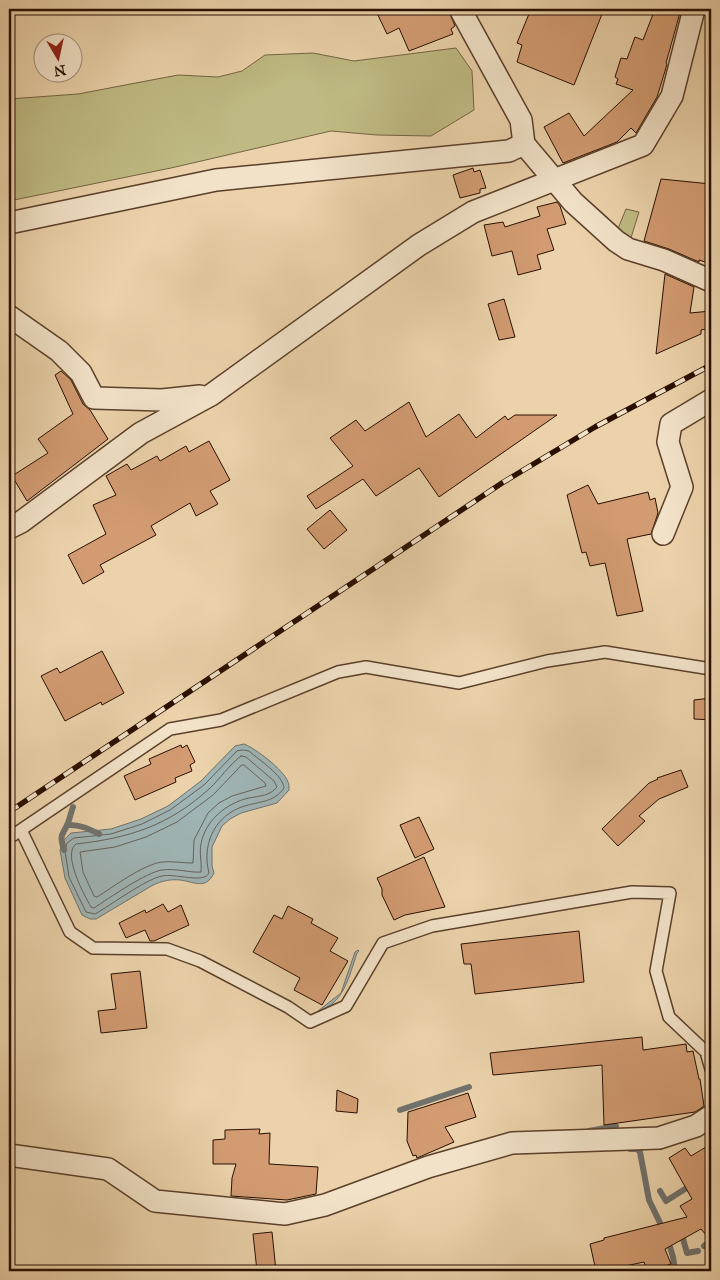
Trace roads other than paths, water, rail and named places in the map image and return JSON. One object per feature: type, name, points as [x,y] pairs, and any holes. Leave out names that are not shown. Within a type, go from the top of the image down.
[{"type":"street","points":[[460,9],[521,120],[524,144],[574,202],[628,250],[664,260],[711,281]]},
{"type":"street","points":[[9,528],[21,522],[141,433],[210,396],[419,245],[473,212],[643,146],[672,96],[694,9]]},
{"type":"street","points":[[9,223],[216,180],[509,150],[524,144]]},
{"type":"street","points":[[9,316],[59,351],[81,373],[94,398],[162,400],[210,396]]},
{"type":"street","points":[[663,534],[682,487],[668,442],[671,424],[711,400]]},
{"type":"street","points":[[9,1155],[108,1169],[155,1201],[285,1214],[326,1205],[428,1167],[512,1143],[659,1138],[696,1126],[711,1116]]},
{"type":"lane","points":[[9,838],[170,729],[221,720],[338,672],[366,667],[459,683],[547,661],[605,652],[711,668]]},
{"type":"lane","points":[[21,830],[70,932],[94,948],[167,949],[200,961],[288,1007],[310,1022],[346,1006],[383,943],[432,926],[632,892],[670,893],[656,971],[669,1017],[706,1052],[711,1069]]},
{"type":"water","points":[[244,744],[262,755],[281,772],[288,783],[289,790],[277,803],[241,813],[222,826],[212,847],[214,873],[211,878],[207,882],[200,884],[176,880],[163,881],[96,919],[90,919],[82,915],[65,878],[60,850],[63,841],[71,833],[111,829],[141,819],[168,806],[201,781],[235,746]]},
{"type":"water","points":[[358,950],[348,980],[340,996],[327,1007],[318,1011],[341,993],[355,952]]},
{"type":"waterway","points":[[64,850],[62,835],[73,807]]},
{"type":"waterway","points":[[67,825],[80,826],[99,834]]},
{"type":"waterway","points":[[400,1110],[469,1087]]},
{"type":"waterway","points":[[589,1131],[616,1126]]},
{"type":"waterway","points":[[630,1149],[637,1149],[640,1152],[649,1200],[664,1231]]},
{"type":"waterway","points":[[660,1191],[666,1201],[693,1184]]},
{"type":"waterway","points":[[682,1235],[687,1253],[698,1251]]},
{"type":"waterway","points":[[668,1240],[675,1271]]},
{"type":"waterway","points":[[704,1246],[711,1240]]},
{"type":"railway","points":[[9,812],[502,483],[595,427],[711,365]]}]
